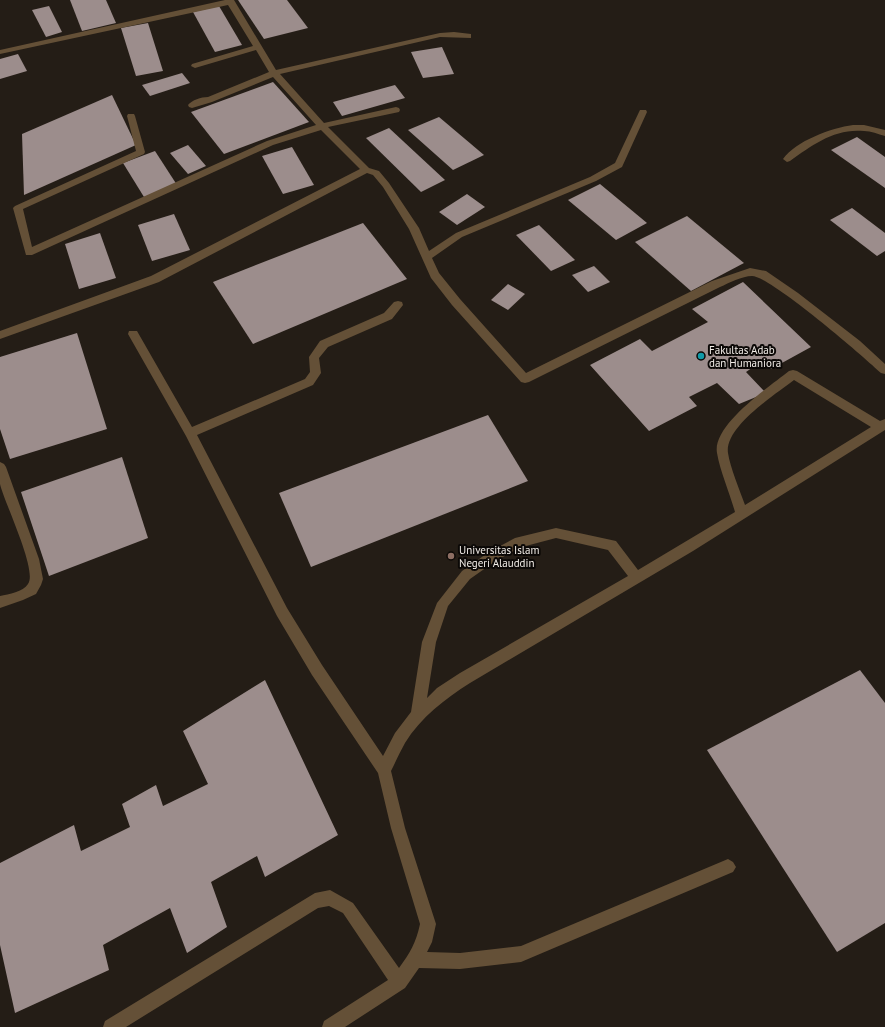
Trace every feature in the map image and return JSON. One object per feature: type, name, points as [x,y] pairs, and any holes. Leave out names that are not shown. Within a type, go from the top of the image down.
[{"type":"street","points":[[0,52],[230,1],[274,73],[322,126],[366,170],[376,173],[386,185],[414,228],[435,275],[456,302],[525,379],[716,284],[750,272],[762,274],[794,296],[856,344],[885,370]]},
{"type":"street","points":[[192,105],[204,100],[209,100],[274,73],[440,35],[454,34],[468,36]]},
{"type":"street","points":[[195,66],[259,47]]},
{"type":"street","points":[[131,116],[141,152],[18,208],[29,253],[270,143],[322,126],[396,110]]},
{"type":"street","points":[[427,257],[459,235],[593,179],[619,165],[643,112]]},
{"type":"street","points":[[787,159],[806,145],[830,132],[845,128],[864,128],[885,133]]},
{"type":"street","points":[[0,335],[155,279],[366,170]]},
{"type":"street","points":[[190,433],[309,382],[316,373],[314,357],[324,344],[388,316],[398,305]]},
{"type":"street","points":[[133,334],[190,433],[282,612],[317,670],[384,770],[398,828],[428,924],[424,942],[415,960],[398,982],[330,1027]]},
{"type":"street","points":[[384,770],[400,738],[417,715],[442,693],[465,678],[689,547],[742,514],[882,425],[793,374],[740,417],[732,426],[724,441],[722,452],[742,514]]},
{"type":"street","points":[[0,467],[37,571],[37,581],[31,590],[0,602]]},
{"type":"street","points":[[417,715],[429,642],[443,603],[466,575],[493,556],[519,542],[556,533],[612,545],[636,577]]},
{"type":"street","points":[[415,960],[460,961],[521,954],[728,867]]},
{"type":"street","points":[[111,1027],[315,901],[330,898],[348,908],[398,982]]},
{"type":"building","points":[[70,0],[106,0],[116,23],[82,31]]},
{"type":"building","points":[[238,0],[287,0],[308,28],[264,39]]},
{"type":"building","points":[[49,6],[62,32],[46,37],[32,10]]},
{"type":"building","points":[[219,6],[242,45],[215,52],[193,12]]},
{"type":"building","points":[[148,23],[163,71],[136,76],[121,28]]},
{"type":"building","points":[[442,47],[454,74],[423,78],[411,52]]},
{"type":"building","points":[[18,54],[27,71],[0,79],[0,59]]},
{"type":"building","points":[[182,73],[190,83],[150,96],[142,85]]},
{"type":"building","points":[[273,82],[309,122],[224,154],[191,112]]},
{"type":"building","points":[[395,85],[405,98],[342,116],[333,102]]},
{"type":"building","points":[[112,95],[136,145],[24,195],[22,134]]},
{"type":"building","points":[[439,117],[484,155],[453,170],[408,130]]},
{"type":"building","points":[[389,128],[445,180],[421,192],[366,138]]},
{"type":"building","points":[[857,137],[885,157],[885,188],[831,150]]},
{"type":"building","points":[[188,145],[206,166],[188,174],[170,153]]},
{"type":"building","points":[[292,147],[314,185],[283,194],[262,156]]},
{"type":"building","points":[[155,151],[177,185],[144,197],[123,163]]},
{"type":"building","points":[[600,184],[647,223],[616,240],[568,200]]},
{"type":"building","points":[[467,194],[485,207],[457,225],[439,212]]},
{"type":"building","points":[[852,208],[885,233],[885,251],[877,256],[830,220]]},
{"type":"building","points":[[174,214],[190,250],[152,261],[138,225]]},
{"type":"building","points":[[687,216],[744,263],[691,291],[635,242]]},
{"type":"building","points":[[363,223],[407,279],[253,344],[213,282]]},
{"type":"building","points":[[539,225],[575,260],[551,271],[516,235]]},
{"type":"building","points":[[100,233],[116,278],[79,289],[65,244]]},
{"type":"building","points":[[594,266],[610,282],[588,292],[572,275]]},
{"type":"building","name":"Fakultas Adab dan Humaniora","points":[[743,282],[811,347],[771,369],[762,361],[746,372],[766,393],[739,404],[717,383],[689,397],[697,406],[649,431],[590,365],[640,339],[652,351],[708,322],[692,309]]},
{"type":"building","points":[[508,284],[525,294],[508,310],[491,300]]},
{"type":"building","points":[[77,333],[107,429],[10,459],[0,429],[0,357]]},
{"type":"building","points":[[488,415],[528,481],[311,567],[279,493]]},
{"type":"building","points":[[122,457],[148,538],[49,576],[21,492]]},
{"type":"building","points":[[860,670],[885,703],[885,923],[837,952],[707,750]]},
{"type":"building","points":[[265,680],[338,835],[265,877],[257,856],[211,882],[227,927],[187,953],[170,908],[103,945],[109,970],[15,1013],[0,945],[0,863],[74,825],[81,851],[130,827],[122,804],[156,785],[163,806],[208,784],[183,731]]},
{"type":"place","name":"Fakultas Adab dan Humaniora","points":[[701,356]]},
{"type":"place","name":"Universitas Islam Negeri Alauddin","points":[[451,556]]}]
